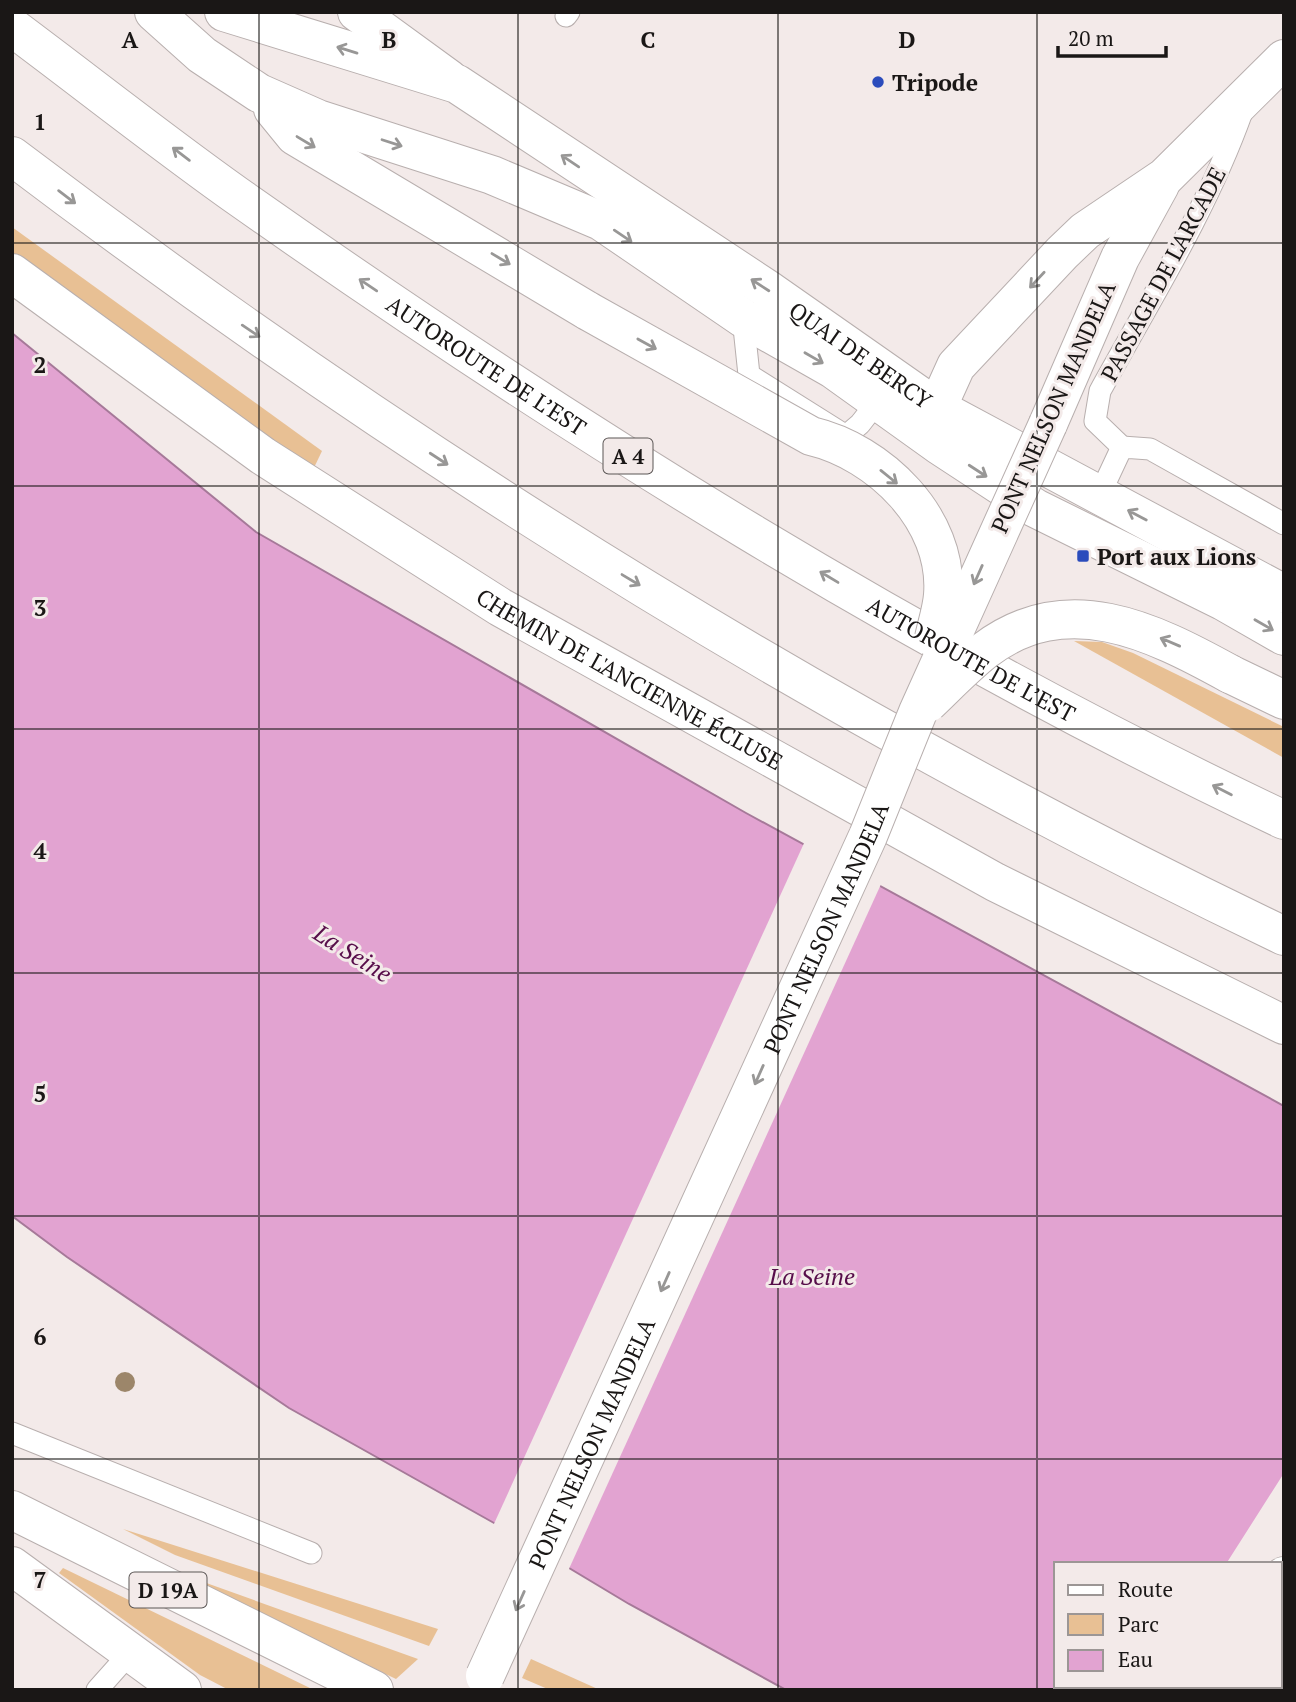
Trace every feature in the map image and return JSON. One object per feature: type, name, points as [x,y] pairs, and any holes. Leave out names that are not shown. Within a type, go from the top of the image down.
[{"type":"main road","points":[[154,12],[202,55],[259,93],[318,118],[492,175],[601,221],[743,318],[833,369],[877,401],[929,420],[1035,508],[1223,601],[1284,636]]},
{"type":"main road","points":[[209,12],[212,38],[295,136],[588,311],[811,436],[831,441],[861,456],[895,480],[917,508],[941,565],[943,595],[918,712]]},
{"type":"main road","name":"QUAI DE BERCY","points":[[224,12],[457,84]]},
{"type":"main road","name":"QUAI DE BERCY","points":[[357,12],[457,84],[767,289],[929,420],[1100,495],[1284,594]]},
{"type":"main road","name":"AUTOROUTE DE L’EST","points":[[12,27],[233,193],[472,356],[687,494],[948,648],[1284,820]]},
{"type":"main road","points":[[929,420],[956,366],[1062,253],[1085,231],[1165,177],[1284,58]]},
{"type":"main road","points":[[12,156],[240,324],[398,432],[634,582],[823,693],[1028,807],[1284,936]]},
{"type":"main road","name":"PONT NELSON MANDELA","points":[[481,1683],[868,836],[918,712],[1120,258],[1165,177]]},
{"type":"main road","name":"CHEMIN DE L'ANCIENNE ÉCLUSE","points":[[12,273],[264,456],[500,607],[995,882],[1284,1025]]},
{"type":"main road","points":[[1100,495],[1097,511],[1107,527],[1197,575],[1215,588],[1223,601]]},
{"type":"main road","points":[[918,712],[995,645],[1026,628],[1056,621],[1088,619],[1112,622],[1173,642],[1284,700]]},
{"type":"main road","name":"D 19A","points":[[12,1510],[374,1690]]},
{"type":"main road","points":[[12,1566],[182,1690]]},
{"type":"lane","name":"PASSAGE DE L'ARCADE","points":[[1122,447],[1095,421],[1100,391],[1225,159],[1248,93]]},
{"type":"lane","points":[[743,318],[749,375],[846,436],[860,424],[877,401]]},
{"type":"lane","points":[[1100,495],[1122,447],[1150,449],[1284,524]]},
{"type":"lane","points":[[12,1433],[311,1553]]},
{"type":"lane","points":[[97,1690],[130,1653]]},
{"type":"green space","points":[[12,227],[322,451],[310,476],[12,262]]},
{"type":"green space","points":[[1074,641],[1102,642],[1133,653],[1284,727],[1284,758]]},
{"type":"green space","points":[[123,1529],[438,1629],[429,1646],[175,1555]]},
{"type":"green space","points":[[63,1568],[314,1690],[229,1690],[200,1675],[59,1573]]},
{"type":"green space","points":[[170,1570],[418,1659],[396,1679]]},
{"type":"green space","points":[[531,1659],[600,1690],[550,1690],[522,1678]]},
{"type":"water","name":"La Seine","points":[[12,333],[256,532],[746,813],[1284,1106],[1284,1690],[786,1690],[629,1604],[494,1523],[289,1408],[67,1257],[12,1216]]},
{"type":"pier","points":[[805,841],[882,882],[568,1571],[493,1526]]},
{"type":"pier","points":[[1284,1473],[1282,1638],[1282,1562],[1227,1562]]},
{"type":"place","name":"Tripode","points":[[878,82]]},
{"type":"place","name":"Port aux Lions","points":[[1083,556]]}]
